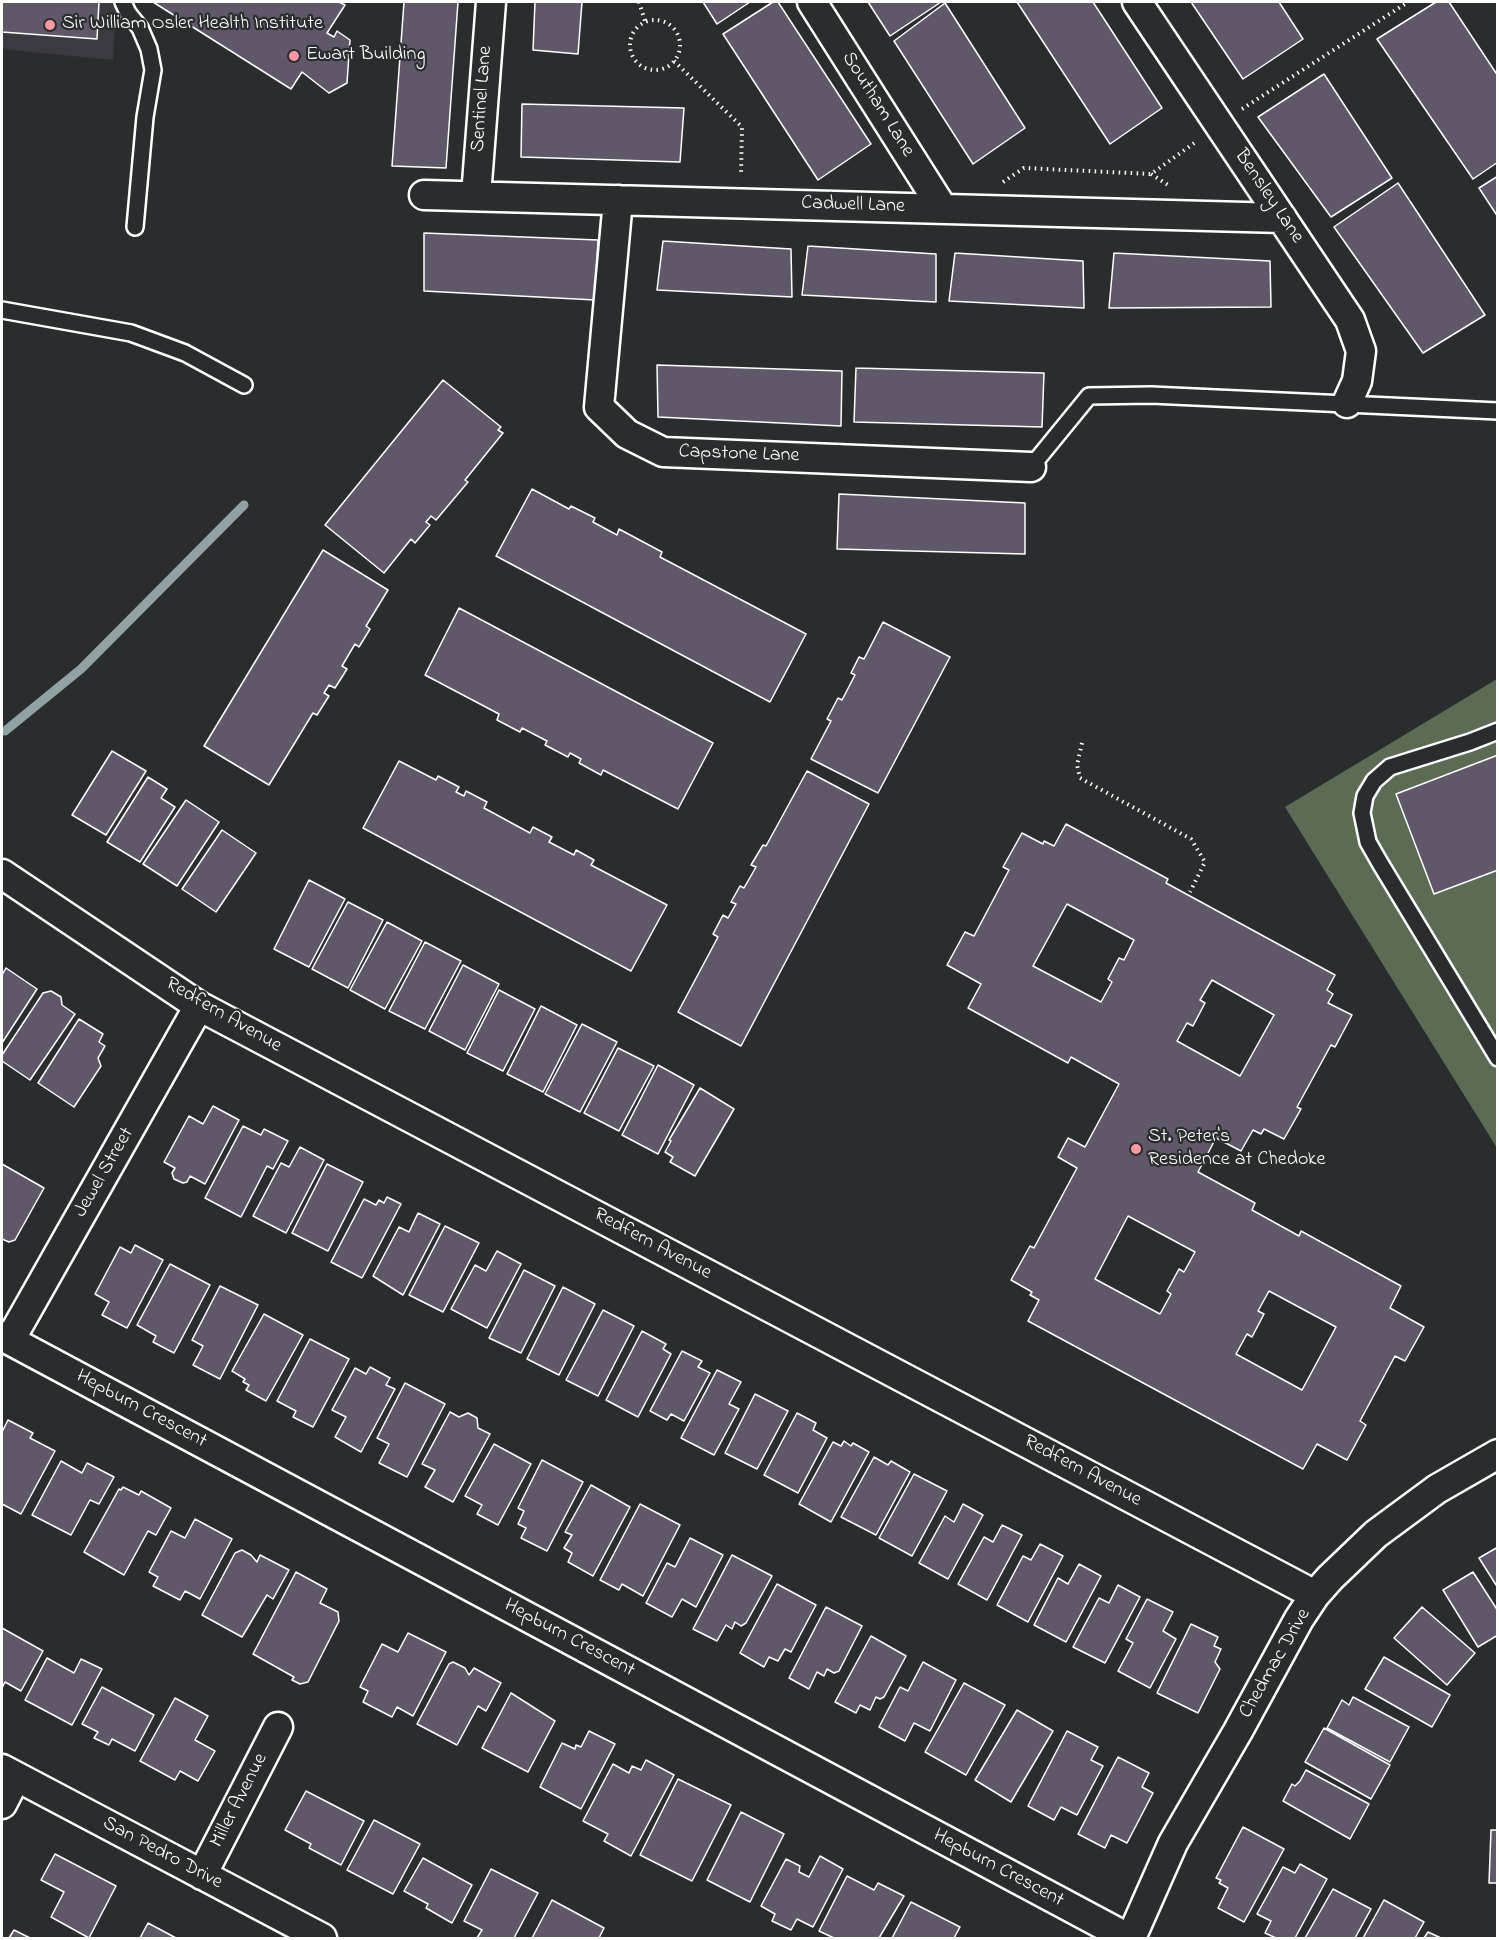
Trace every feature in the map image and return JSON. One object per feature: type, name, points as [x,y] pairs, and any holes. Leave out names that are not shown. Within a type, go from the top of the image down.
[{"type":"street","name":"Sentinel Lane","points":[[476,196],[490,2]]},
{"type":"street","name":"Southam Lane","points":[[812,2],[943,209]]},
{"type":"street","name":"Bensley Lane","points":[[1137,2],[1350,320],[1361,351],[1358,381],[1347,403]]},
{"type":"street","name":"Cadwell Lane","points":[[424,195],[1282,218]]},
{"type":"street","name":"Capstone Lane","points":[[618,200],[599,406],[627,434],[663,452],[1031,467]]},
{"type":"street","name":"Redfern Avenue","points":[[2,874],[199,1006],[1315,1595]]},
{"type":"street","name":"Jewel Street","points":[[6,1338],[199,1006]]},
{"type":"street","name":"Hepburn Crescent","points":[[6,1338],[1130,1938]]},
{"type":"street","name":"Chedmac Drive","points":[[1130,1938],[1173,1843],[1299,1619],[1315,1595],[1376,1534],[1437,1489],[1497,1454]]},
{"type":"street","name":"Miller Avenue","points":[[202,1875],[278,1727]]},
{"type":"street","name":"San Pedro Drive","points":[[9,1773],[322,1938]]},
{"type":"street","points":[[2,1804],[9,1773]]},
{"type":"lane","points":[[123,2],[128,13],[140,28],[149,49],[153,70],[145,117],[135,227]]},
{"type":"lane","points":[[2,310],[131,333],[185,354],[244,385]]},
{"type":"lane","points":[[1031,467],[1089,396],[1151,395],[1497,411]]},
{"type":"lane","points":[[1497,731],[1470,742],[1390,767],[1374,781],[1365,796],[1362,813],[1368,842],[1497,1058]]},
{"type":"path","points":[[639,2],[645,21]]},
{"type":"path","points":[[661,20],[674,29],[680,45],[674,61],[659,69],[642,66],[636,60],[630,46],[634,31],[645,21],[661,20]]},
{"type":"path","points":[[674,61],[742,127],[740,203]]},
{"type":"path","points":[[1082,742],[1077,765],[1080,778],[1191,839],[1205,862],[1190,892]]},
{"type":"shaded area","points":[[2,2],[116,2],[113,60],[2,49]]},
{"type":"green space","points":[[1497,679],[1497,1148],[1285,807]]},
{"type":"building","name":"Sir William Osler Health Institute","points":[[2,2],[99,2],[97,39],[2,32]]},
{"type":"building","name":"Ewart Building","points":[[153,2],[339,2],[345,5],[327,33],[334,37],[337,31],[350,40],[347,83],[329,93],[302,72],[291,89]]},
{"type":"building","points":[[404,2],[458,2],[446,168],[392,166]]},
{"type":"building","points":[[535,2],[582,2],[578,54],[533,50]]},
{"type":"building","points":[[703,2],[750,2],[717,24]]},
{"type":"building","points":[[773,2],[778,2],[871,144],[818,180],[723,34]]},
{"type":"building","points":[[868,2],[941,2],[890,36]]},
{"type":"building","points":[[1017,2],[1093,2],[1162,108],[1110,144]]},
{"type":"building","points":[[1191,2],[1279,2],[1303,39],[1243,79]]},
{"type":"building","points":[[1436,2],[1449,2],[1498,76],[1498,162],[1473,179],[1377,39]]},
{"type":"building","points":[[945,3],[1025,128],[973,164],[894,41]]},
{"type":"building","points":[[1324,74],[1392,178],[1331,217],[1258,117]]},
{"type":"building","points":[[522,104],[684,108],[680,162],[521,157]]},
{"type":"building","points":[[1498,176],[1498,217],[1479,188]]},
{"type":"building","points":[[1398,183],[1485,315],[1423,353],[1334,227]]},
{"type":"building","points":[[424,233],[598,240],[595,300],[424,291]]},
{"type":"building","points":[[663,241],[791,249],[792,297],[657,290]]},
{"type":"building","points":[[808,246],[936,254],[936,302],[802,295]]},
{"type":"building","points":[[955,253],[1083,261],[1084,308],[949,301]]},
{"type":"building","points":[[1114,253],[1270,261],[1271,307],[1109,308]]},
{"type":"building","points":[[657,365],[842,371],[841,426],[658,417]]},
{"type":"building","points":[[856,368],[1044,373],[1042,427],[854,422]]},
{"type":"building","points":[[443,380],[501,427],[498,430],[503,433],[465,480],[468,482],[436,520],[431,516],[426,522],[430,525],[415,543],[411,539],[384,573],[325,525]]},
{"type":"building","points":[[532,489],[569,509],[571,506],[595,518],[593,522],[617,535],[619,529],[662,552],[660,557],[806,634],[770,702],[496,556]]},
{"type":"building","points":[[839,494],[1025,503],[1025,554],[837,549]]},
{"type":"building","points":[[323,550],[388,590],[366,626],[370,629],[359,647],[355,644],[342,666],[347,669],[335,688],[329,685],[324,693],[329,696],[317,715],[313,713],[269,785],[204,746]]},
{"type":"building","points":[[459,608],[713,743],[678,809],[603,770],[601,775],[579,763],[581,759],[570,753],[568,757],[545,745],[547,741],[522,728],[520,732],[497,720],[499,714],[425,675]]},
{"type":"building","points":[[883,622],[950,657],[878,793],[811,759],[831,721],[827,719],[838,698],[842,700],[855,675],[851,673],[859,657],[864,659]]},
{"type":"building","points":[[112,751],[146,771],[106,835],[72,815]]},
{"type":"building","points":[[1498,755],[1498,870],[1434,894],[1396,794]]},
{"type":"building","points":[[399,761],[436,780],[438,776],[459,787],[456,792],[464,796],[466,791],[487,802],[484,808],[530,833],[533,827],[552,837],[549,842],[574,855],[576,850],[594,860],[591,865],[667,905],[631,971],[363,828]]},
{"type":"building","points":[[807,771],[869,804],[741,1046],[678,1012],[718,937],[713,934],[723,915],[728,918],[736,904],[731,902],[740,886],[744,888],[756,867],[751,865],[763,845],[766,846]]},
{"type":"building","points":[[148,777],[167,789],[161,798],[175,807],[140,862],[107,842]]},
{"type":"building","points":[[186,800],[219,822],[177,886],[143,864]]},
{"type":"building","name":"St. Peter's Residence at Chedoke","points":[[1066,824],[1168,879],[1166,883],[1335,975],[1327,990],[1333,994],[1328,1003],[1352,1015],[1335,1047],[1331,1045],[1297,1107],[1301,1109],[1284,1139],[1264,1129],[1261,1134],[1253,1130],[1241,1151],[1216,1138],[1198,1172],[1255,1203],[1252,1210],[1299,1236],[1301,1231],[1401,1286],[1390,1308],[1424,1327],[1405,1361],[1395,1356],[1360,1421],[1366,1425],[1347,1460],[1317,1444],[1303,1469],[1028,1321],[1039,1300],[1030,1295],[1032,1292],[1011,1280],[1030,1246],[1034,1248],[1077,1168],[1058,1157],[1068,1138],[1085,1147],[1119,1084],[1071,1057],[1068,1063],[968,1008],[981,984],[947,965],[965,932],[974,936],[1009,870],[1003,867],[1022,833],[1043,844],[1044,841],[1054,846]],"holes":[[[1067,904],[1134,940],[1124,960],[1119,958],[1108,979],[1112,982],[1101,1002],[1033,966]],[[1212,980],[1274,1015],[1240,1076],[1177,1041],[1187,1023],[1193,1026],[1205,1003],[1200,1000]],[[1128,1216],[1195,1252],[1184,1272],[1179,1269],[1167,1291],[1171,1294],[1160,1314],[1095,1279]],[[1269,1291],[1336,1327],[1302,1390],[1236,1354],[1247,1334],[1252,1337],[1264,1314],[1258,1311]]]},
{"type":"building","points":[[222,830],[256,853],[216,912],[182,889]]},
{"type":"building","points":[[309,880],[345,899],[309,967],[274,949]]},
{"type":"building","points":[[348,902],[383,920],[348,988],[312,969]]},
{"type":"building","points":[[387,922],[422,941],[385,1009],[350,990]]},
{"type":"building","points":[[425,942],[461,961],[425,1029],[389,1011]]},
{"type":"building","points":[[463,965],[499,984],[465,1050],[429,1031]]},
{"type":"building","points":[[6,968],[37,989],[2,1043],[2,975]]},
{"type":"building","points":[[499,990],[535,1009],[503,1071],[467,1053]]},
{"type":"building","points":[[51,991],[61,997],[62,1005],[75,1014],[30,1080],[2,1061],[2,1055],[43,993]]},
{"type":"building","points":[[541,1006],[577,1025],[543,1092],[507,1074]]},
{"type":"building","points":[[79,1019],[103,1034],[99,1042],[105,1046],[98,1058],[101,1066],[74,1107],[38,1083]]},
{"type":"building","points":[[582,1024],[617,1042],[580,1112],[545,1094]]},
{"type":"building","points":[[618,1048],[654,1066],[619,1131],[584,1113]]},
{"type":"building","points":[[658,1065],[694,1085],[658,1154],[622,1135]]},
{"type":"building","points":[[700,1088],[734,1109],[695,1176],[670,1162],[673,1157],[665,1152],[671,1141],[669,1140]]},
{"type":"building","points":[[213,1106],[239,1120],[205,1184],[190,1176],[187,1182],[183,1183],[174,1179],[172,1173],[175,1168],[164,1162],[189,1116],[203,1124]]},
{"type":"building","points":[[243,1126],[261,1135],[264,1129],[288,1141],[273,1169],[267,1166],[241,1217],[205,1198]]},
{"type":"building","points":[[300,1147],[324,1160],[286,1233],[253,1216],[281,1163],[289,1167]]},
{"type":"building","points":[[2,1164],[44,1188],[15,1240],[9,1242],[2,1239]]},
{"type":"building","points":[[327,1164],[363,1182],[328,1251],[292,1233]]},
{"type":"building","points":[[387,1197],[401,1204],[362,1278],[331,1262],[364,1199],[376,1205],[379,1200],[384,1203]]},
{"type":"building","points":[[418,1213],[440,1224],[403,1295],[373,1276],[399,1227],[409,1232]]},
{"type":"building","points":[[445,1226],[479,1243],[443,1312],[409,1295]]},
{"type":"building","points":[[135,1245],[163,1260],[127,1328],[102,1315],[109,1302],[95,1294],[120,1247],[131,1253]]},
{"type":"building","points":[[497,1251],[521,1264],[487,1328],[451,1309],[475,1265],[486,1271]]},
{"type":"building","points":[[170,1264],[210,1285],[174,1353],[153,1342],[156,1336],[137,1325]]},
{"type":"building","points":[[524,1270],[555,1286],[521,1353],[489,1338]]},
{"type":"building","points":[[220,1286],[258,1305],[220,1379],[193,1365],[203,1346],[192,1340]]},
{"type":"building","points":[[563,1287],[595,1304],[559,1375],[527,1359]]},
{"type":"building","points":[[603,1310],[634,1326],[598,1396],[566,1380]]},
{"type":"building","points":[[264,1314],[303,1335],[266,1401],[246,1390],[249,1385],[243,1382],[245,1379],[232,1371]]},
{"type":"building","points":[[642,1331],[666,1344],[663,1349],[671,1354],[638,1417],[606,1400]]},
{"type":"building","points":[[310,1339],[349,1359],[313,1427],[293,1417],[296,1411],[277,1401]]},
{"type":"building","points":[[682,1351],[702,1361],[698,1367],[710,1373],[684,1421],[671,1414],[667,1420],[650,1411]]},
{"type":"building","points":[[370,1367],[390,1378],[386,1385],[395,1389],[361,1452],[335,1437],[346,1417],[332,1410],[355,1368],[366,1374]]},
{"type":"building","points":[[717,1370],[741,1382],[729,1404],[739,1409],[714,1455],[681,1438]]},
{"type":"building","points":[[405,1383],[445,1404],[407,1477],[379,1463],[389,1444],[377,1438]]},
{"type":"building","points":[[755,1394],[788,1411],[757,1469],[725,1453]]},
{"type":"building","points":[[450,1412],[459,1417],[468,1413],[477,1418],[478,1428],[490,1434],[453,1502],[425,1487],[435,1470],[422,1464]]},
{"type":"building","points":[[797,1413],[816,1423],[813,1430],[827,1438],[798,1493],[764,1475]]},
{"type":"building","points":[[8,1420],[33,1433],[30,1438],[55,1451],[21,1514],[2,1504],[2,1432]]},
{"type":"building","points":[[844,1441],[869,1452],[831,1522],[799,1504],[833,1442],[841,1446]]},
{"type":"building","points":[[494,1444],[531,1464],[498,1525],[477,1514],[482,1505],[465,1496]]},
{"type":"building","points":[[874,1457],[888,1465],[891,1461],[910,1472],[876,1535],[841,1517]]},
{"type":"building","points":[[542,1460],[583,1482],[547,1551],[521,1538],[526,1528],[518,1524],[524,1511],[518,1508]]},
{"type":"building","points":[[61,1461],[82,1473],[87,1463],[114,1477],[99,1504],[90,1500],[71,1535],[32,1515]]},
{"type":"building","points":[[914,1474],[947,1491],[912,1556],[879,1538]]},
{"type":"building","points":[[591,1485],[630,1507],[593,1576],[568,1562],[572,1553],[564,1548],[572,1535],[565,1532]]},
{"type":"building","points":[[123,1487],[139,1495],[141,1491],[171,1508],[156,1535],[148,1531],[124,1575],[84,1552],[119,1489]]},
{"type":"building","points":[[640,1504],[680,1525],[643,1596],[622,1584],[619,1590],[600,1580]]},
{"type":"building","points":[[963,1504],[983,1515],[948,1579],[919,1563],[945,1516],[954,1522]]},
{"type":"building","points":[[195,1519],[232,1539],[200,1599],[185,1591],[180,1600],[153,1586],[158,1577],[149,1572],[171,1531],[185,1538]]},
{"type":"building","points":[[1002,1525],[1022,1535],[987,1600],[958,1584],[984,1537],[993,1542]]},
{"type":"building","points":[[690,1538],[723,1555],[696,1607],[682,1599],[672,1617],[646,1603],[667,1563],[675,1567]]},
{"type":"building","points":[[1040,1544],[1063,1556],[1028,1622],[997,1605],[1023,1556],[1031,1560]]},
{"type":"building","points":[[1498,1547],[1498,1588],[1479,1558]]},
{"type":"building","points":[[242,1550],[257,1562],[260,1555],[289,1570],[273,1599],[267,1595],[242,1637],[202,1615],[235,1553]]},
{"type":"building","points":[[732,1555],[772,1576],[746,1623],[741,1626],[735,1622],[732,1629],[726,1625],[717,1641],[693,1629]]},
{"type":"building","points":[[1079,1564],[1101,1576],[1066,1642],[1034,1625],[1058,1578],[1068,1584]]},
{"type":"building","points":[[296,1572],[327,1589],[320,1603],[338,1612],[339,1621],[308,1682],[300,1684],[292,1680],[294,1677],[253,1654]]},
{"type":"building","points":[[1473,1572],[1498,1611],[1498,1635],[1478,1647],[1443,1590]]},
{"type":"building","points":[[777,1584],[816,1605],[791,1652],[785,1649],[778,1661],[769,1657],[764,1667],[740,1653]]},
{"type":"building","points":[[1118,1585],[1140,1597],[1105,1663],[1073,1647],[1099,1598],[1109,1603]]},
{"type":"building","points":[[1147,1599],[1173,1612],[1163,1631],[1176,1639],[1150,1688],[1118,1671],[1133,1643],[1126,1639]]},
{"type":"building","points":[[826,1607],[862,1626],[839,1671],[834,1673],[827,1669],[824,1676],[817,1672],[809,1689],[789,1678]]},
{"type":"building","points":[[1422,1607],[1475,1653],[1447,1685],[1394,1638]]},
{"type":"building","points":[[1191,1624],[1218,1637],[1214,1646],[1221,1649],[1215,1662],[1220,1669],[1198,1713],[1157,1693]]},
{"type":"building","points":[[2,1628],[43,1651],[21,1691],[5,1682],[2,1688]]},
{"type":"building","points":[[408,1633],[446,1652],[413,1716],[397,1707],[392,1717],[363,1702],[368,1691],[360,1687],[382,1644],[398,1652]]},
{"type":"building","points":[[871,1636],[906,1656],[884,1697],[880,1699],[876,1697],[870,1710],[860,1705],[856,1713],[835,1702]]},
{"type":"building","points":[[1384,1657],[1450,1695],[1432,1727],[1365,1689]]},
{"type":"building","points":[[47,1658],[74,1673],[81,1659],[102,1669],[72,1725],[25,1700]]},
{"type":"building","points":[[453,1662],[465,1668],[469,1675],[474,1668],[501,1683],[486,1711],[478,1706],[457,1745],[417,1724],[449,1664]]},
{"type":"building","points":[[923,1662],[956,1680],[930,1731],[914,1723],[905,1741],[879,1727],[900,1687],[908,1691]]},
{"type":"building","points":[[964,1683],[1005,1705],[966,1775],[925,1752]]},
{"type":"building","points":[[102,1687],[154,1715],[135,1751],[112,1739],[109,1745],[94,1738],[98,1732],[82,1724]]},
{"type":"building","points":[[511,1693],[555,1721],[528,1772],[482,1748]]},
{"type":"building","points":[[1353,1697],[1409,1727],[1390,1762],[1327,1728],[1342,1700],[1349,1705]]},
{"type":"building","points":[[175,1698],[208,1716],[195,1740],[215,1751],[198,1781],[180,1771],[175,1780],[140,1761]]},
{"type":"building","points":[[1017,1710],[1053,1731],[1011,1802],[975,1780]]},
{"type":"building","points":[[1324,1728],[1390,1765],[1371,1799],[1305,1762]]},
{"type":"building","points":[[589,1731],[615,1744],[581,1809],[540,1787],[562,1743],[575,1749],[576,1745],[581,1747]]},
{"type":"building","points":[[1067,1731],[1098,1747],[1091,1760],[1103,1766],[1077,1815],[1061,1807],[1054,1820],[1028,1806]]},
{"type":"building","points":[[1118,1757],[1149,1773],[1142,1787],[1153,1793],[1127,1843],[1111,1835],[1105,1848],[1078,1834]]},
{"type":"building","points":[[646,1760],[674,1775],[631,1856],[604,1841],[608,1834],[583,1821],[613,1764],[629,1773],[632,1766],[641,1770]]},
{"type":"building","points":[[1306,1770],[1369,1804],[1350,1839],[1283,1801],[1292,1784],[1295,1786],[1300,1781]]},
{"type":"building","points":[[678,1779],[731,1805],[692,1881],[640,1855]]},
{"type":"building","points":[[306,1791],[364,1821],[341,1865],[309,1848],[311,1844],[285,1830]]},
{"type":"building","points":[[741,1812],[784,1834],[750,1902],[707,1880]]},
{"type":"building","points":[[374,1820],[420,1844],[393,1894],[347,1870]]},
{"type":"building","points":[[1243,1827],[1284,1849],[1244,1922],[1218,1908],[1228,1888],[1219,1883],[1221,1880],[1216,1878]]},
{"type":"building","points":[[1491,1830],[1498,1830],[1498,1883],[1489,1883]]},
{"type":"building","points":[[55,1854],[116,1886],[89,1938],[51,1917],[64,1892],[41,1880]]},
{"type":"building","points":[[820,1856],[843,1869],[813,1927],[797,1919],[791,1930],[772,1921],[775,1914],[761,1906],[786,1859],[800,1866],[799,1872],[809,1877]]},
{"type":"building","points":[[423,1858],[472,1885],[452,1923],[426,1908],[428,1904],[404,1891]]},
{"type":"building","points":[[1300,1864],[1327,1879],[1295,1938],[1276,1938],[1265,1933],[1271,1921],[1257,1914],[1283,1867],[1295,1873]]},
{"type":"building","points":[[491,1869],[538,1893],[514,1938],[477,1938],[482,1930],[464,1921]]},
{"type":"building","points":[[847,1876],[874,1890],[878,1883],[904,1896],[879,1938],[834,1938],[819,1931]]},
{"type":"building","points":[[1333,1889],[1371,1909],[1355,1938],[1305,1938]]},
{"type":"building","points":[[552,1900],[604,1928],[599,1938],[532,1938]]},
{"type":"building","points":[[1384,1900],[1424,1922],[1415,1938],[1363,1938]]},
{"type":"building","points":[[911,1902],[960,1927],[954,1938],[892,1938]]},
{"type":"building","points":[[148,1923],[176,1938],[140,1938]]},
{"type":"building","points":[[14,1930],[30,1938],[9,1938]]},
{"type":"building","points":[[1428,1932],[1441,1938],[1424,1938]]},
{"type":"waterway","points":[[5,731],[81,669],[244,505]]},
{"type":"place","name":"Sir William Osler Health Institute","points":[[50,25]]},
{"type":"place","name":"Ewart Building","points":[[294,56]]},
{"type":"place","name":"St. Peter's Residence at Chedoke","points":[[1136,1149]]}]
